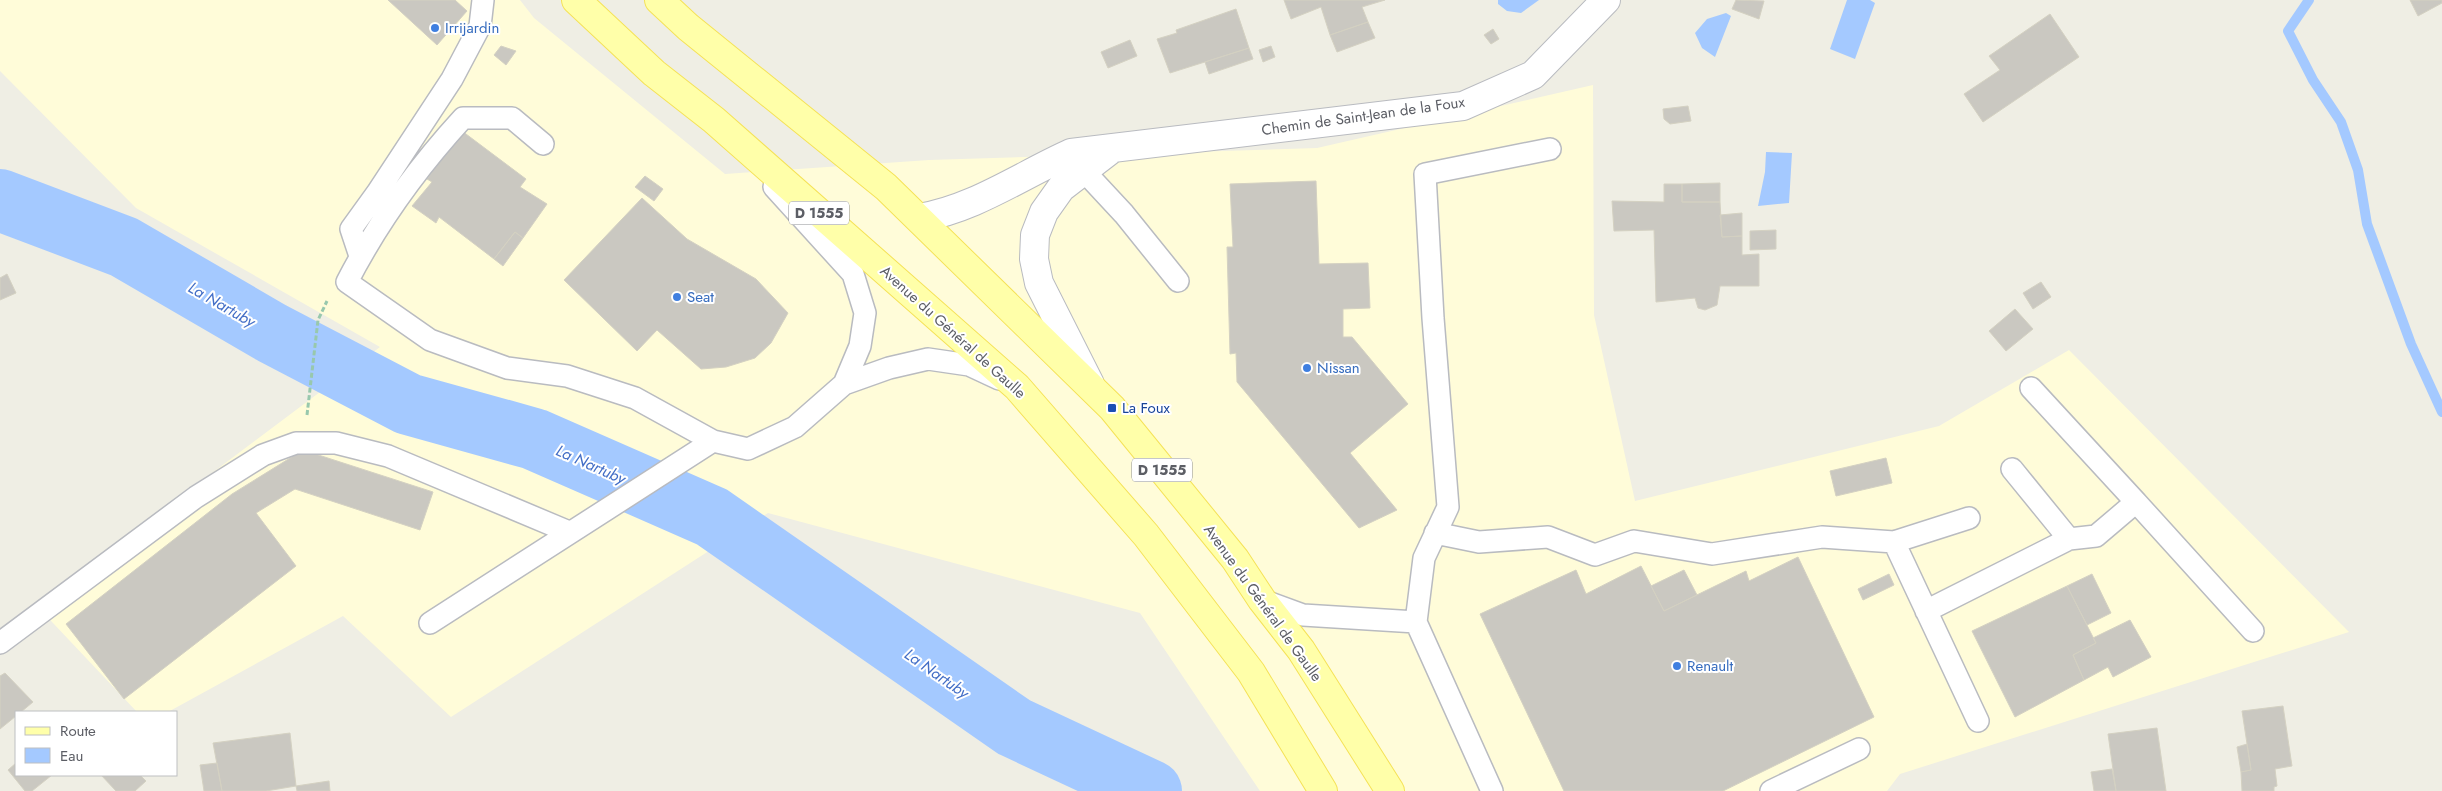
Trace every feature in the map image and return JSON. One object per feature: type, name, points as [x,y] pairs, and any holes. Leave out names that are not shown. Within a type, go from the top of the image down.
[{"type":"main road","name":"Avenue du Général de Gaulle","points":[[576,0],[654,73],[714,120],[1017,387],[1146,535],[1251,672],[1323,791]]},
{"type":"main road","name":"Avenue du Général de Gaulle","points":[[659,0],[688,26],[886,187],[1112,408],[1235,559],[1262,600],[1301,650],[1390,791]]},
{"type":"street","name":"Chemin de Saint-Jean de la Foux","points":[[919,218],[941,214],[978,201],[1071,153],[1463,106],[1533,75],[1606,0]]},
{"type":"street","points":[[1090,385],[1039,283],[1034,259],[1035,236],[1044,212],[1061,188],[1114,148]]},
{"type":"lane","points":[[360,256],[351,228],[377,193],[452,79],[480,26],[484,0]]},
{"type":"lane","points":[[543,144],[512,118],[463,118],[432,151],[360,256],[347,282],[430,340],[507,368],[567,376],[635,398],[713,441],[748,449],[795,427],[844,384],[889,368],[928,359],[970,365],[1017,387]]},
{"type":"lane","points":[[714,120],[853,274],[865,313],[860,346],[844,384]]},
{"type":"lane","points":[[1492,791],[1416,622],[1424,558],[1448,507],[1433,318],[1425,174],[1550,149]]},
{"type":"lane","points":[[1084,172],[1124,214],[1178,281]]},
{"type":"lane","points":[[2031,388],[2253,631]]},
{"type":"lane","points":[[430,622],[713,441]]},
{"type":"lane","points":[[0,644],[196,497],[262,455],[296,443],[336,443],[388,456],[569,532]]},
{"type":"lane","points":[[2012,469],[2069,539]]},
{"type":"lane","points":[[1926,612],[2069,539],[2096,536],[2136,502]]},
{"type":"lane","points":[[1435,533],[1480,542],[1548,537],[1595,555],[1634,541],[1712,554],[1822,537],[1894,542],[1969,518]]},
{"type":"lane","points":[[1894,542],[1978,722]]},
{"type":"lane","points":[[1262,600],[1303,615],[1416,622]]},
{"type":"lane","points":[[1770,791],[1859,749]]},
{"type":"path","points":[[308,412],[318,320]]},
{"type":"shaded area","points":[[0,0],[520,0],[534,18],[725,174],[929,160],[1317,148],[1593,85],[1594,315],[1635,501],[1939,426],[2069,350],[2349,632],[1900,774],[1887,791],[1260,791],[1140,613],[768,513],[451,717],[343,616],[170,711],[136,711],[36,605],[380,347],[136,208],[0,71]]},
{"type":"water","points":[[1498,0],[1539,0],[1521,13],[1507,11],[1498,4]]},
{"type":"water","points":[[1847,0],[1870,0],[1875,3],[1855,59],[1830,49]]},
{"type":"water","points":[[1726,13],[1731,16],[1715,57],[1702,48],[1695,33],[1707,19]]},
{"type":"water","points":[[1766,152],[1792,153],[1789,203],[1758,206],[1765,172]]},
{"type":"building","name":"Irrijardin","points":[[388,0],[455,0],[467,11],[437,45]]},
{"type":"building","points":[[1284,0],[1385,0],[1362,7],[1368,22],[1330,35],[1321,7],[1291,19]]},
{"type":"building","points":[[1736,0],[1764,1],[1759,19],[1732,9]]},
{"type":"building","points":[[2410,0],[2442,0],[2442,3],[2418,16]]},
{"type":"building","points":[[1236,9],[1249,48],[1170,73],[1157,39],[1177,33],[1176,30]]},
{"type":"building","points":[[2050,14],[2079,57],[1983,122],[1964,94],[2000,70],[1989,56]]},
{"type":"building","points":[[1368,22],[1375,38],[1337,52],[1330,35]]},
{"type":"building","points":[[1493,29],[1499,39],[1491,44],[1484,35]]},
{"type":"building","points":[[1130,40],[1137,56],[1108,68],[1101,52]]},
{"type":"building","points":[[501,46],[516,51],[506,65],[494,55]]},
{"type":"building","points":[[1271,46],[1275,57],[1263,62],[1259,50]]},
{"type":"building","points":[[1249,48],[1253,59],[1209,74],[1205,62]]},
{"type":"building","points":[[1688,106],[1691,121],[1670,124],[1664,119],[1663,109]]},
{"type":"building","points":[[462,131],[526,179],[520,187],[547,204],[523,238],[515,232],[494,259],[439,217],[436,223],[412,206],[432,182],[427,179]]},
{"type":"building","points":[[645,176],[663,189],[654,201],[635,187]]},
{"type":"building","name":"Nissan","points":[[1316,181],[1319,264],[1368,263],[1370,308],[1343,309],[1343,337],[1352,337],[1408,404],[1350,453],[1397,510],[1359,528],[1237,382],[1236,353],[1230,354],[1227,247],[1233,247],[1230,184]]},
{"type":"building","points":[[1720,183],[1720,202],[1682,202],[1682,184]]},
{"type":"building","points":[[1664,184],[1682,184],[1682,202],[1720,202],[1722,237],[1742,236],[1742,255],[1759,254],[1759,286],[1720,286],[1717,305],[1705,310],[1698,308],[1695,298],[1656,302],[1654,230],[1614,231],[1612,201],[1664,202]]},
{"type":"building","name":"Seat","points":[[642,198],[687,239],[756,279],[788,313],[771,343],[755,358],[726,367],[701,369],[657,330],[637,351],[564,280]]},
{"type":"building","points":[[1742,213],[1742,236],[1722,237],[1720,215]]},
{"type":"building","points":[[1776,230],[1776,249],[1750,250],[1750,231]]},
{"type":"building","points":[[515,232],[523,238],[503,266],[494,259]]},
{"type":"building","points":[[7,274],[16,293],[0,300],[0,278]]},
{"type":"building","points":[[2041,282],[2051,297],[2033,309],[2023,293]]},
{"type":"building","points":[[2015,309],[2033,329],[2006,351],[1989,331]]},
{"type":"building","points":[[303,450],[433,492],[420,530],[295,489],[256,513],[296,566],[124,699],[66,624],[232,494]]},
{"type":"building","points":[[1886,458],[1892,483],[1836,496],[1830,471]]},
{"type":"building","name":"Renault","points":[[1798,557],[1874,717],[1723,791],[1564,791],[1480,614],[1576,570],[1586,594],[1641,566],[1664,611],[1746,571],[1749,581]]},
{"type":"building","points":[[1684,570],[1697,595],[1664,611],[1651,586]]},
{"type":"building","points":[[1889,574],[1894,585],[1863,600],[1858,589]]},
{"type":"building","points":[[2092,574],[2111,613],[2087,625],[2067,586]]},
{"type":"building","points":[[2067,586],[2096,643],[2073,655],[2084,680],[2015,717],[1972,631]]},
{"type":"building","points":[[2130,620],[2151,657],[2113,677],[2108,667],[2084,680],[2073,655],[2096,643],[2093,638]]},
{"type":"building","points":[[5,673],[33,702],[22,711],[15,711],[15,717],[0,729],[0,676]]},
{"type":"building","points":[[2283,706],[2292,766],[2275,769],[2277,786],[2274,787],[2274,791],[2242,791],[2241,772],[2251,770],[2242,711]]},
{"type":"building","points":[[2157,728],[2166,791],[2116,791],[2108,734]]},
{"type":"building","points":[[290,733],[296,786],[266,791],[222,791],[213,743]]},
{"type":"building","points":[[2247,744],[2251,770],[2241,772],[2237,747]]},
{"type":"building","points":[[217,763],[222,791],[204,791],[200,765]]},
{"type":"building","points":[[15,764],[15,776],[51,776],[32,791],[25,791],[8,770]]},
{"type":"building","points":[[2112,769],[2116,791],[2094,791],[2091,772]]},
{"type":"building","points":[[102,776],[141,776],[146,781],[135,791],[116,791]]},
{"type":"building","points":[[329,781],[330,791],[297,791],[296,786]]},
{"type":"waterway","points":[[2309,0],[2288,31],[2313,80],[2341,122],[2358,170],[2367,224],[2411,344],[2442,412]]},
{"type":"waterway","name":"La Nartuby","points":[[0,200],[124,247],[272,333],[408,404],[534,439],[712,517],[1014,727],[1151,791]]},
{"type":"place","name":"Irrijardin","points":[[435,28]]},
{"type":"place","name":"Seat","points":[[677,297]]},
{"type":"place","name":"Nissan","points":[[1307,368]]},
{"type":"place","name":"La Foux","points":[[1112,408]]},
{"type":"place","name":"Renault","points":[[1677,666]]}]
